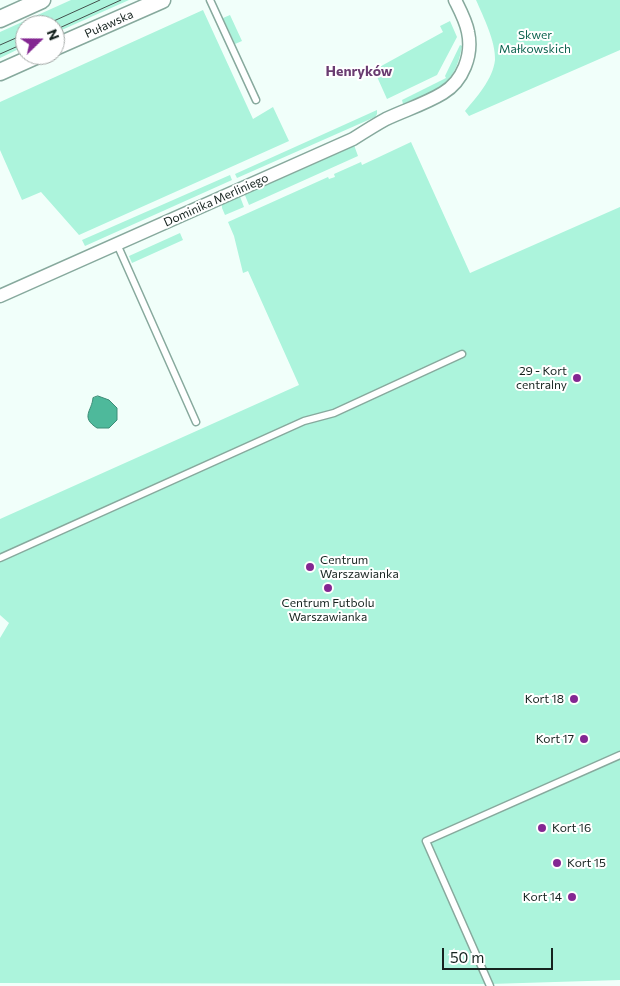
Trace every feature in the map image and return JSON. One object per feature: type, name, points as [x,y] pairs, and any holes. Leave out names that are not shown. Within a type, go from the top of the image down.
[{"type":"main road","points":[[0,19],[42,0]]},
{"type":"main road","name":"Puławska","points":[[65,43],[162,0]]},
{"type":"main road","points":[[0,72],[16,65]]},
{"type":"street","name":"Dominika Merliniego","points":[[0,296],[353,139],[385,119],[442,94],[457,82],[468,56],[469,34],[455,0]]},
{"type":"lane","points":[[210,0],[256,100]]},
{"type":"lane","points":[[117,244],[196,422]]},
{"type":"lane","points":[[0,558],[304,421],[334,413],[462,354]]},
{"type":"lane","points":[[490,986],[426,842],[620,755]]},
{"type":"green space","points":[[71,0],[129,0],[65,29],[65,15],[38,15]]},
{"type":"green space","name":"Skwer Małkowskich","points":[[476,0],[620,0],[620,50],[469,116],[465,111],[488,81],[495,60],[491,37]]},
{"type":"green space","points":[[203,10],[253,119],[273,107],[289,141],[79,235],[41,192],[22,200],[0,150],[0,102]]},
{"type":"green space","points":[[230,15],[242,41],[235,44],[223,18]]},
{"type":"green space","points":[[450,21],[457,37],[437,75],[387,99],[374,70],[443,32],[440,26]]},
{"type":"green space","points":[[15,25],[15,51],[0,58],[0,32]]},
{"type":"green space","points":[[460,45],[462,46],[455,70],[443,85],[403,104],[402,100],[446,78],[445,76]]},
{"type":"green space","points":[[377,110],[375,117],[237,178],[235,174]]},
{"type":"green space","name":"Centrum Warszawianka","points":[[411,142],[470,273],[620,207],[620,980],[490,984],[0,983],[0,638],[9,623],[0,615],[0,519],[299,385],[248,271],[243,273],[234,236],[228,222],[328,177],[329,179],[335,177],[334,174],[361,162],[362,165]]},
{"type":"green space","points":[[354,145],[358,156],[249,205],[244,193]]},
{"type":"green space","points":[[230,175],[232,180],[85,246],[82,240]]},
{"type":"green space","points":[[239,194],[244,207],[225,215],[222,203]]},
{"type":"green space","points":[[180,233],[183,240],[132,263],[129,256]]},
{"type":"shaded area","points":[[98,396],[109,400],[117,408],[117,420],[109,428],[97,428],[89,421],[88,414],[93,398]]},
{"type":"tram line","points":[[65,16],[100,0]]},
{"type":"tram line","points":[[65,25],[121,0]]},
{"type":"tram line","points":[[0,45],[15,38]]},
{"type":"tram line","points":[[0,54],[15,47]]},
{"type":"place","name":"29 - Kort centralny","points":[[577,378]]},
{"type":"place","name":"Centrum Warszawianka","points":[[310,567]]},
{"type":"place","name":"Centrum Futbolu Warszawianka","points":[[328,588]]},
{"type":"place","name":"Kort 18","points":[[574,699]]},
{"type":"place","name":"Kort 17","points":[[584,739]]},
{"type":"place","name":"Kort 16","points":[[542,828]]},
{"type":"place","name":"Kort 15","points":[[557,863]]},
{"type":"place","name":"Kort 14","points":[[572,897]]},
{"type":"district","name":"Henryków","points":[[359,71]]}]
